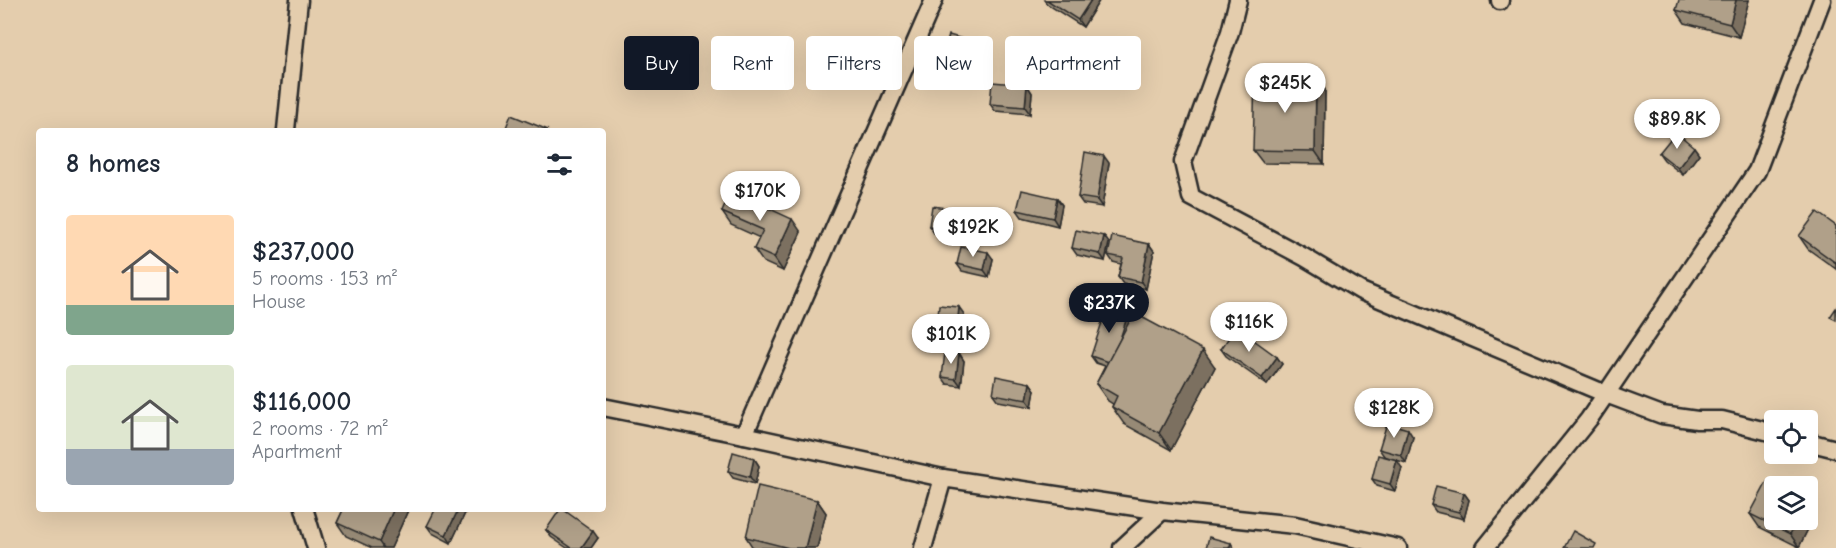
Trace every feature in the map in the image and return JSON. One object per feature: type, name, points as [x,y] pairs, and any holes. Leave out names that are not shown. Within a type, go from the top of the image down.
[{"type":"lane","points":[[286,128],[299,0]]},
{"type":"lane","points":[[744,435],[934,0]]},
{"type":"lane","points":[[1238,0],[1230,32],[1183,162],[1191,197],[1304,257],[1361,291],[1606,394],[1662,415],[1697,420],[1722,420],[1764,431]]},
{"type":"lane","points":[[1485,548],[1589,419],[1757,171],[1822,0]]},
{"type":"lane","points":[[606,408],[943,478],[1162,511],[1295,525],[1398,548]]},
{"type":"lane","points":[[1818,444],[1836,449]]},
{"type":"lane","points":[[922,548],[943,478]]},
{"type":"lane","points":[[1122,548],[1162,511]]},
{"type":"lane","points":[[305,512],[316,548]]},
{"type":"building","points":[[1047,0],[1091,0],[1078,20]]},
{"type":"building","points":[[1679,0],[1736,0],[1730,24],[1676,10]]},
{"type":"building","points":[[1255,76],[1316,77],[1315,151],[1253,150]]},
{"type":"building","points":[[993,82],[1005,83],[1005,90],[1027,90],[1025,107],[990,104]]},
{"type":"building","points":[[511,115],[543,128],[506,128]]},
{"type":"building","points":[[1676,132],[1694,147],[1678,168],[1659,153]]},
{"type":"building","points":[[1085,152],[1104,156],[1097,200],[1078,197]]},
{"type":"building","points":[[1022,190],[1057,198],[1053,218],[1017,210]]},
{"type":"building","points":[[731,191],[792,219],[774,258],[754,249],[763,230],[722,212]]},
{"type":"building","points":[[932,206],[967,211],[964,231],[929,226]]},
{"type":"building","points":[[1817,212],[1836,226],[1836,263],[1799,236]]},
{"type":"building","points":[[1076,230],[1104,236],[1100,254],[1072,248]]},
{"type":"building","points":[[1112,236],[1149,244],[1141,282],[1118,277],[1123,258],[1108,255]]},
{"type":"building","points":[[961,247],[988,252],[984,270],[957,264]]},
{"type":"building","points":[[939,305],[959,307],[956,338],[936,336]]},
{"type":"building","points":[[1107,307],[1128,314],[1120,339],[1108,362],[1091,356]]},
{"type":"building","points":[[1836,308],[1836,320],[1830,317]]},
{"type":"building","points":[[1134,313],[1203,350],[1159,433],[1112,407],[1117,396],[1096,384]]},
{"type":"building","points":[[1236,327],[1277,357],[1262,378],[1221,349]]},
{"type":"building","points":[[945,352],[959,353],[956,379],[942,377]]},
{"type":"building","points":[[996,376],[1030,383],[1027,400],[993,394]]},
{"type":"building","points":[[1387,423],[1408,429],[1401,455],[1379,449]]},
{"type":"building","points":[[733,452],[754,458],[750,477],[728,471]]},
{"type":"building","points":[[1378,455],[1397,460],[1390,484],[1372,479]]},
{"type":"building","points":[[758,486],[817,500],[805,548],[789,548],[746,537]]},
{"type":"building","points":[[1436,486],[1464,493],[1459,512],[1431,505]]},
{"type":"building","points":[[1764,488],[1764,521],[1750,514]]},
{"type":"building","points":[[342,512],[392,512],[379,542],[337,523]]},
{"type":"building","points":[[434,512],[457,512],[446,535],[427,526]]},
{"type":"building","points":[[558,512],[567,512],[593,531],[581,548],[572,548],[546,530]]},
{"type":"building","points":[[1573,531],[1596,544],[1594,548],[1564,548]]},
{"type":"building","points":[[1209,537],[1231,543],[1229,548],[1206,548]]}]
